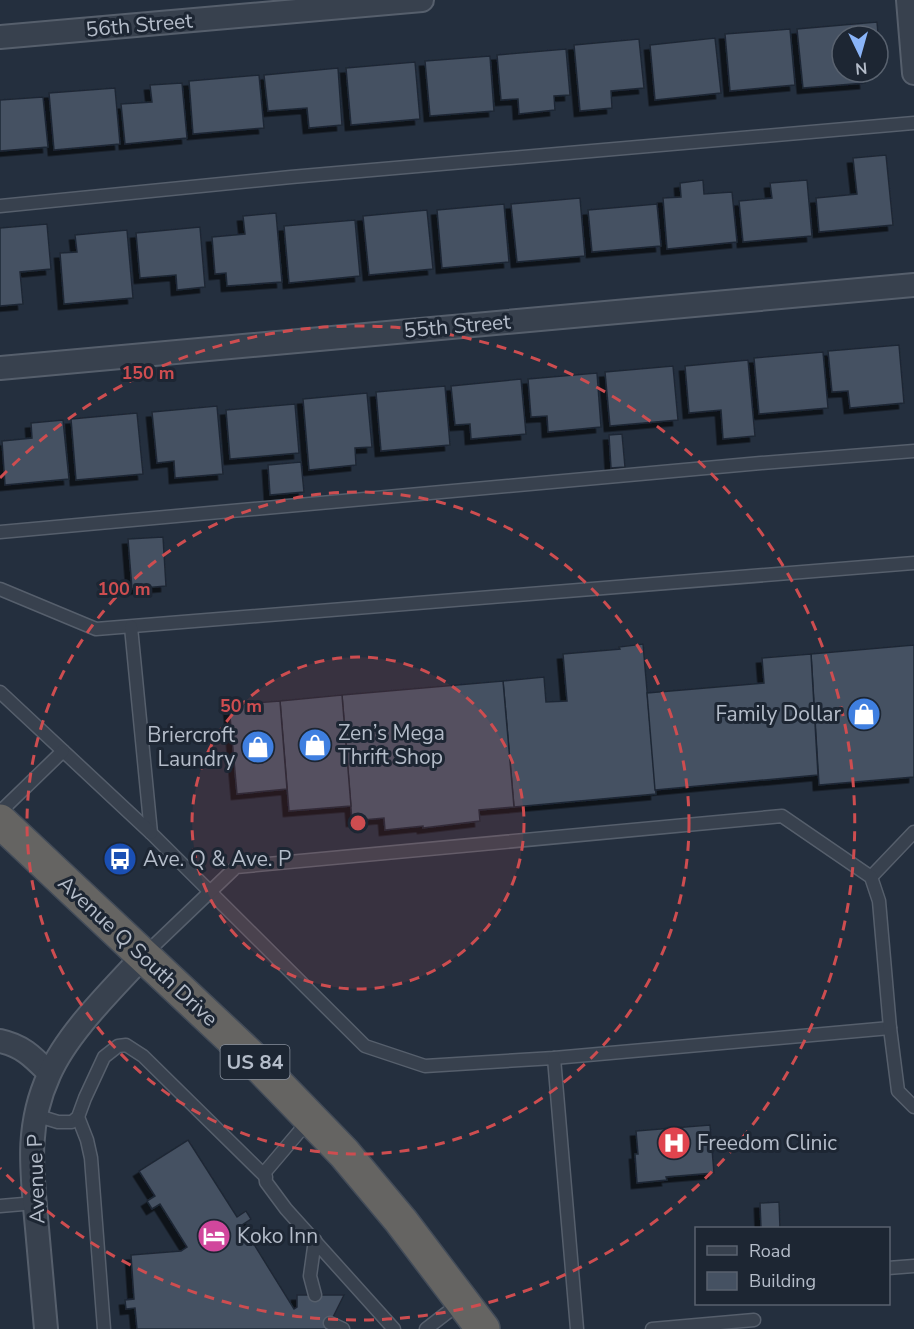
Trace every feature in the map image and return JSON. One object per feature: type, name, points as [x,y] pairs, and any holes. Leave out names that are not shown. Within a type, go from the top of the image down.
[{"type":"highway","name":"Avenue Q South Drive","points":[[0,821],[248,1054],[344,1154],[401,1221],[483,1329]]},
{"type":"street","name":"56th Street","points":[[0,37],[422,0]]},
{"type":"street","points":[[908,0],[914,73]]},
{"type":"street","name":"55th Street","points":[[0,368],[914,285]]},
{"type":"street","name":"Avenue P","points":[[46,1329],[32,1142],[36,1109],[49,1074],[69,1041],[97,1006],[143,956]]},
{"type":"street","points":[[0,1041],[12,1044],[31,1054],[49,1074]]},
{"type":"lane","points":[[0,206],[291,177],[914,123]]},
{"type":"lane","points":[[0,532],[914,451]]},
{"type":"lane","points":[[0,589],[96,629],[914,563]]},
{"type":"lane","points":[[130,627],[151,833]]},
{"type":"lane","points":[[0,692],[151,833],[365,1046],[425,1066],[554,1058],[890,1028]]},
{"type":"lane","points":[[0,812],[63,751]]},
{"type":"lane","points":[[143,956],[236,867],[782,816],[871,877],[879,901],[898,1091],[914,1107]]},
{"type":"lane","points":[[871,877],[914,832]]},
{"type":"lane","points":[[35,1115],[57,1122],[72,1122],[78,1117],[104,1056],[118,1046],[126,1045],[143,1056],[266,1177]]},
{"type":"lane","points":[[554,1058],[577,1329]]},
{"type":"lane","points":[[78,1117],[91,1158],[104,1329]]},
{"type":"lane","points":[[310,1119],[265,1172],[266,1182],[286,1209],[394,1329]]},
{"type":"lane","points":[[0,1206],[35,1203]]},
{"type":"lane","points":[[315,1240],[310,1276],[315,1295]]},
{"type":"lane","points":[[890,1268],[914,1266]]},
{"type":"lane","points":[[426,1329],[462,1301]]},
{"type":"lane","points":[[652,1329],[753,1320]]},
{"type":"lane","points":[[330,1323],[344,1329]]},
{"type":"building","points":[[877,22],[877,24],[854,24]]},
{"type":"building","points":[[830,26],[830,84],[853,84],[803,88],[797,29]]},
{"type":"building","points":[[790,29],[795,85],[730,91],[725,34]]},
{"type":"building","points":[[715,38],[721,93],[655,100],[650,45]]},
{"type":"building","points":[[639,39],[644,88],[611,91],[612,108],[580,111],[574,45]]},
{"type":"building","points":[[566,49],[570,95],[554,96],[555,110],[519,114],[518,99],[501,100],[497,55]]},
{"type":"building","points":[[490,56],[494,111],[430,116],[425,61]]},
{"type":"building","points":[[415,62],[420,119],[351,125],[346,68]]},
{"type":"building","points":[[338,68],[342,125],[309,128],[307,108],[268,111],[264,75]]},
{"type":"building","points":[[259,75],[264,128],[193,134],[189,81]]},
{"type":"building","points":[[182,83],[187,138],[125,144],[121,104],[152,102],[150,85]]},
{"type":"building","points":[[115,88],[120,144],[54,150],[49,93]]},
{"type":"building","points":[[43,97],[48,147],[0,151],[0,100]]},
{"type":"building","points":[[886,155],[893,225],[819,232],[816,198],[857,194],[853,158]]},
{"type":"building","points":[[703,180],[704,194],[732,192],[737,242],[667,249],[663,198],[681,197],[680,183]]},
{"type":"building","points":[[807,180],[812,236],[743,242],[739,201],[772,198],[770,183]]},
{"type":"building","points":[[580,198],[585,256],[517,262],[511,204]]},
{"type":"building","points":[[504,204],[509,262],[442,268],[437,210]]},
{"type":"building","points":[[657,204],[661,246],[592,252],[588,210]]},
{"type":"building","points":[[427,210],[433,269],[369,275],[363,216]]},
{"type":"building","points":[[276,213],[282,282],[227,286],[226,273],[215,274],[212,237],[245,234],[243,216]]},
{"type":"building","points":[[355,220],[360,276],[289,283],[284,226]]},
{"type":"building","points":[[47,224],[51,269],[20,272],[23,304],[0,306],[0,228]]},
{"type":"building","points":[[200,227],[205,287],[177,290],[176,275],[140,278],[136,233]]},
{"type":"building","points":[[127,230],[133,298],[64,304],[60,253],[77,252],[75,235]]},
{"type":"building","points":[[899,345],[904,403],[850,408],[848,391],[832,392],[828,351]]},
{"type":"building","points":[[823,352],[828,408],[759,414],[754,358]]},
{"type":"building","points":[[748,360],[755,436],[723,439],[721,410],[689,413],[685,366]]},
{"type":"building","points":[[673,366],[678,420],[610,426],[605,372]]},
{"type":"building","points":[[597,373],[601,427],[548,432],[547,416],[531,417],[528,379]]},
{"type":"building","points":[[521,379],[526,434],[471,439],[470,424],[455,425],[451,386]]},
{"type":"building","points":[[445,386],[450,445],[381,451],[376,392]]},
{"type":"building","points":[[367,393],[372,447],[355,448],[356,465],[309,470],[303,399]]},
{"type":"building","points":[[295,404],[299,453],[230,459],[226,410]]},
{"type":"building","points":[[217,406],[223,474],[175,478],[174,461],[157,463],[152,412]]},
{"type":"building","points":[[137,413],[143,474],[76,480],[71,419]]},
{"type":"building","points":[[63,420],[69,479],[5,485],[2,441],[32,438],[31,423]]},
{"type":"building","points":[[622,434],[625,467],[611,468],[609,435]]},
{"type":"building","points":[[301,462],[304,492],[270,495],[268,465]]},
{"type":"building","points":[[163,537],[166,586],[132,589],[128,539]]},
{"type":"building","points":[[643,644],[656,794],[514,807],[503,681],[544,677],[546,702],[567,701],[563,654],[620,649],[619,647]]},
{"type":"building","name":"Family Dollar","points":[[914,645],[914,777],[819,785],[811,654]]},
{"type":"building","points":[[811,654],[818,775],[655,790],[647,693],[764,683],[762,658]]},
{"type":"building","points":[[503,681],[514,807],[479,810],[480,821],[423,828],[423,826],[385,830],[384,818],[352,821],[342,695]]},
{"type":"building","name":"Zen’s Mega Thrift Shop","points":[[342,695],[351,806],[289,811],[280,701]]},
{"type":"building","name":"Briercroft Laundry","points":[[280,701],[287,789],[237,794],[229,705]]},
{"type":"building","name":"Freedom Clinic","points":[[710,1125],[714,1173],[666,1177],[667,1180],[637,1183],[636,1131]]},
{"type":"building","name":"Koko Inn","points":[[188,1140],[237,1217],[246,1211],[251,1219],[242,1225],[294,1309],[297,1307],[297,1295],[344,1295],[327,1329],[137,1329],[135,1308],[126,1309],[125,1300],[134,1299],[131,1255],[181,1251],[187,1247],[160,1204],[152,1209],[147,1201],[155,1196],[139,1171]]},
{"type":"building","points":[[779,1202],[780,1227],[761,1227],[760,1203]]},
{"type":"place","name":"Family Dollar","points":[[864,714]]},
{"type":"place","name":"Zen’s Mega Thrift Shop","points":[[315,745]]},
{"type":"place","name":"Briercroft Laundry","points":[[258,747]]},
{"type":"place","name":"Ave. Q & Ave. P","points":[[120,859]]},
{"type":"place","name":"Freedom Clinic","points":[[674,1143]]},
{"type":"place","name":"Koko Inn","points":[[214,1236]]}]
